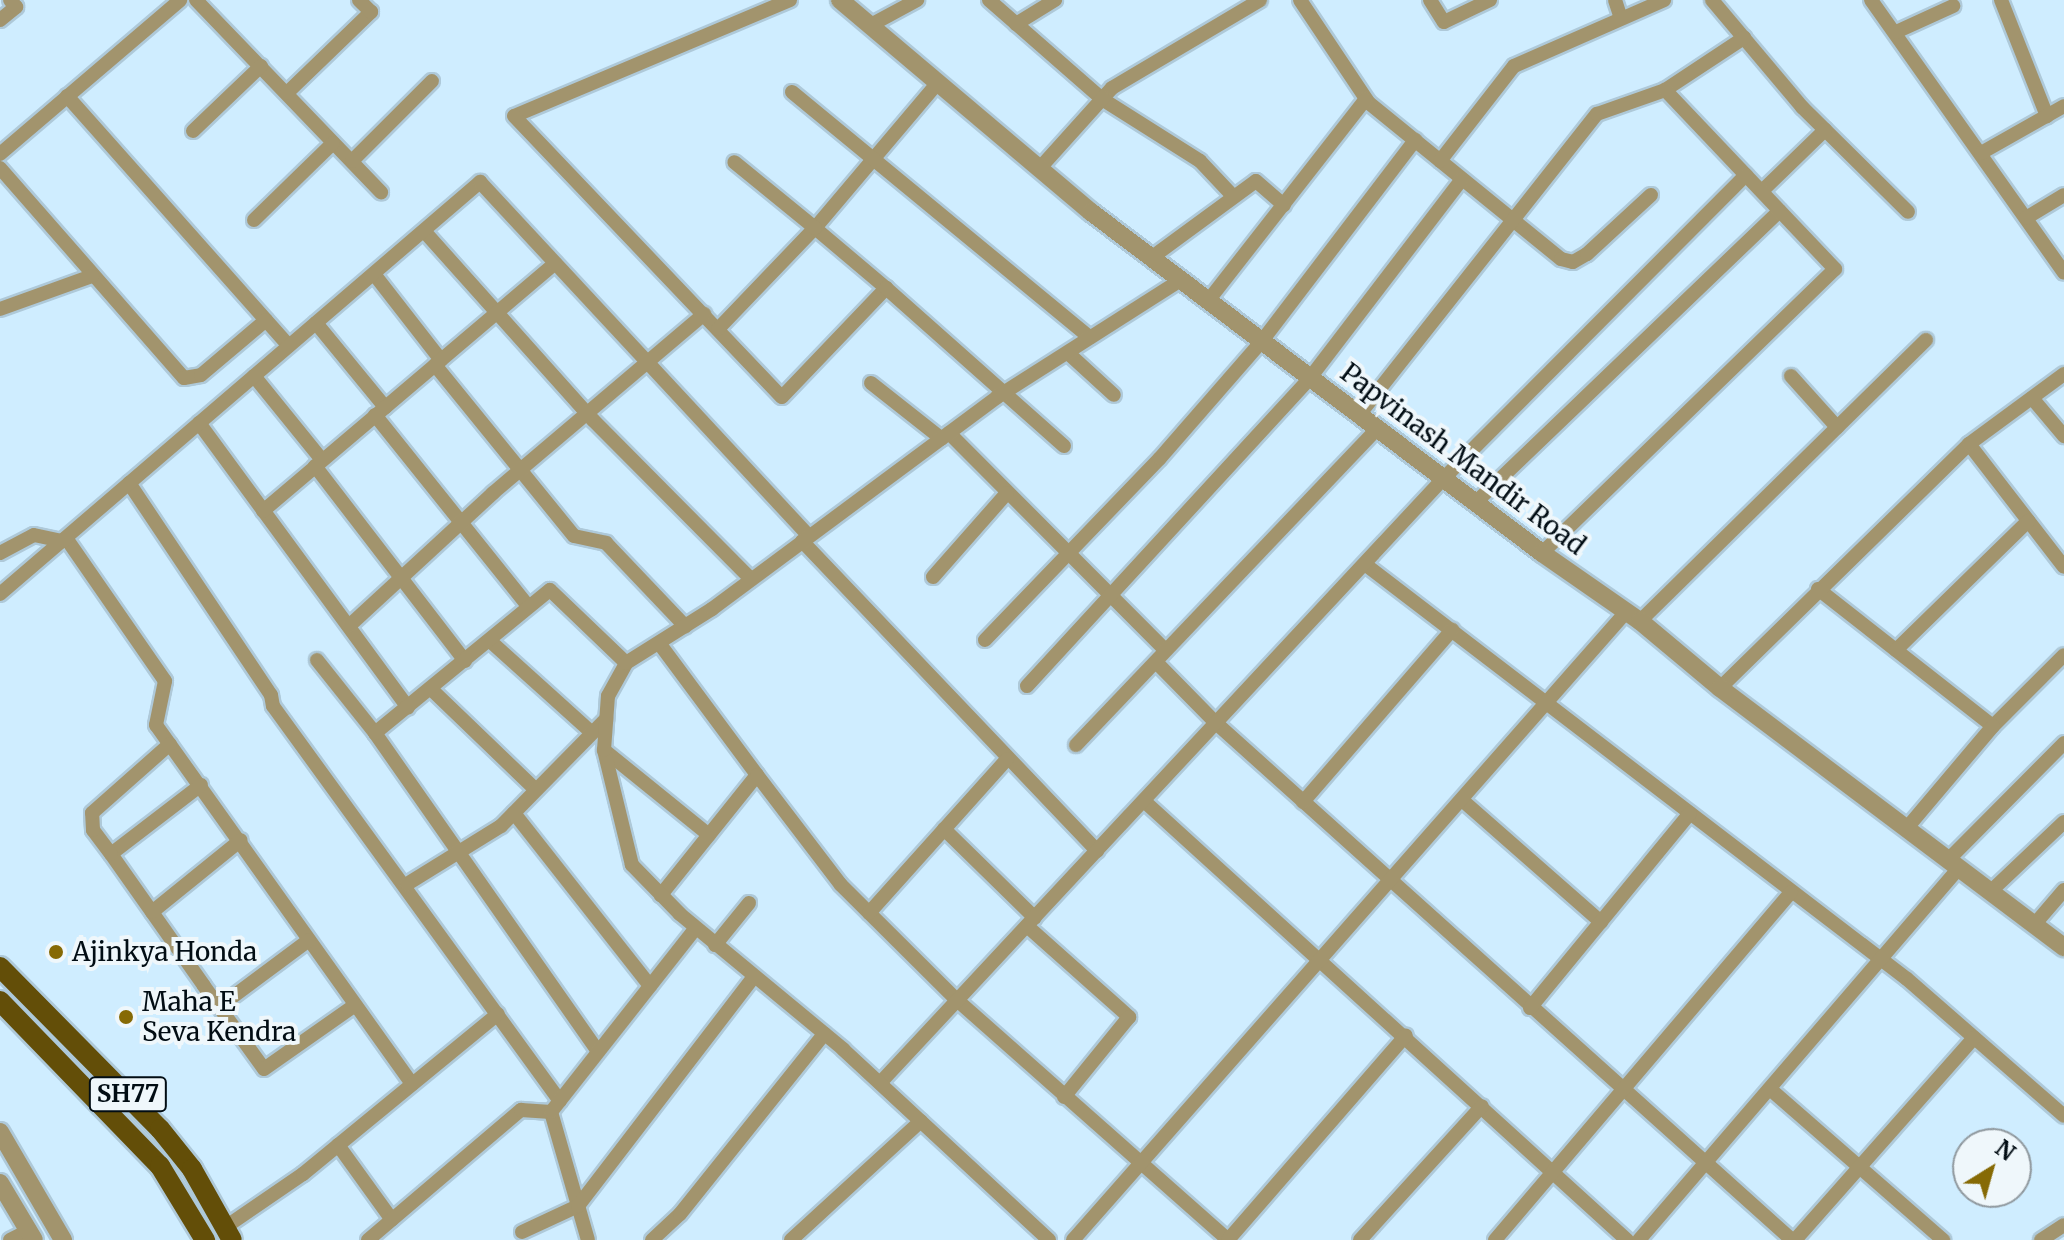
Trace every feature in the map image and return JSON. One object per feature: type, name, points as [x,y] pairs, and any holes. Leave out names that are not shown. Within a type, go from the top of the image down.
[{"type":"main road","name":"SH77","points":[[0,967],[160,1129],[230,1233]]},
{"type":"main road","name":"SH77","points":[[0,1001],[160,1166],[205,1240]]},
{"type":"street","points":[[0,154],[180,0]]},
{"type":"street","points":[[196,0],[381,192]]},
{"type":"street","points":[[287,93],[371,12],[359,0]]},
{"type":"street","points":[[790,0],[514,116],[782,397],[886,288]]},
{"type":"street","name":"Papvinash Mandir Road","points":[[840,0],[936,85],[1151,258],[1542,553],[1633,616],[1720,688],[2064,947]]},
{"type":"street","points":[[869,26],[917,0]]},
{"type":"street","points":[[989,0],[1102,99],[1200,161],[1233,196]]},
{"type":"street","points":[[1016,24],[1055,0]]},
{"type":"street","points":[[1039,169],[1112,88],[1260,0]]},
{"type":"street","points":[[1300,0],[1366,99],[1561,259],[1573,262],[1651,195]]},
{"type":"street","points":[[1430,0],[1444,22],[1490,0]]},
{"type":"street","points":[[1615,0],[1621,18]]},
{"type":"street","points":[[1440,161],[1514,66],[1664,0]]},
{"type":"street","points":[[1712,0],[1825,130],[1908,212]]},
{"type":"street","points":[[1871,0],[2064,273]]},
{"type":"street","points":[[2001,0],[2047,116]]},
{"type":"street","points":[[0,20],[17,2]]},
{"type":"street","points":[[1896,32],[1953,6]]},
{"type":"street","points":[[1359,415],[1597,114],[1665,90],[1744,38]]},
{"type":"street","points":[[193,131],[261,66]]},
{"type":"street","points":[[352,161],[432,81]]},
{"type":"street","points":[[718,329],[815,228],[936,85]]},
{"type":"street","points":[[1542,553],[1835,269],[1665,90]]},
{"type":"street","points":[[792,92],[1090,338]]},
{"type":"street","points":[[67,96],[289,346]]},
{"type":"street","points":[[1208,301],[1366,99]]},
{"type":"street","points":[[1981,153],[2064,106]]},
{"type":"street","points":[[1762,191],[1825,130]]},
{"type":"street","points":[[985,640],[1160,458],[1262,341],[1415,140]]},
{"type":"street","points":[[254,220],[333,143]]},
{"type":"street","points":[[734,162],[886,288],[1064,446]]},
{"type":"street","points":[[0,168],[184,378],[201,375],[266,320]]},
{"type":"street","points":[[880,1083],[1443,479],[1746,175]]},
{"type":"street","points":[[1027,686],[1310,378],[1462,179]]},
{"type":"street","points":[[1151,258],[1256,181],[1284,205]]},
{"type":"street","points":[[0,594],[480,182],[1007,759],[1097,851]]},
{"type":"street","points":[[2026,218],[2064,195]]},
{"type":"street","points":[[1475,503],[1780,211]]},
{"type":"street","points":[[424,231],[588,414],[751,579]]},
{"type":"street","points":[[263,511],[555,263]]},
{"type":"street","points":[[374,274],[521,471],[574,536],[606,543],[685,626]]},
{"type":"street","points":[[0,309],[92,276]]},
{"type":"street","points":[[1049,1240],[880,1083],[696,928],[632,865],[604,750],[608,696],[626,663],[751,579],[1003,394],[1181,280]]},
{"type":"street","points":[[349,626],[460,524],[704,314]]},
{"type":"street","points":[[316,323],[460,524],[527,605]]},
{"type":"street","points":[[1073,1240],[1548,703],[1633,616],[1926,340]]},
{"type":"street","points":[[1068,353],[1114,395]]},
{"type":"street","points":[[1720,688],[1969,444],[2064,374]]},
{"type":"street","points":[[254,376],[465,661]]},
{"type":"street","points":[[1791,376],[1837,427]]},
{"type":"street","points":[[871,383],[946,436],[1007,493],[1109,596],[1216,723],[1622,1092],[1793,1240],[1974,1038]]},
{"type":"street","points":[[2032,398],[2064,436]]},
{"type":"street","points":[[199,423],[408,708]]},
{"type":"street","points":[[1076,745],[1378,428]]},
{"type":"street","points":[[1969,444],[2064,567]]},
{"type":"street","points":[[129,483],[271,695],[273,706],[407,884],[498,1014],[556,1106],[588,1240]]},
{"type":"street","points":[[933,577],[1007,493]]},
{"type":"street","points":[[1896,650],[2028,521]]},
{"type":"street","points":[[0,553],[34,535],[64,539],[165,681],[156,725],[241,840],[412,1084]]},
{"type":"street","points":[[1366,565],[1881,960],[2064,1116]]},
{"type":"street","points":[[1818,589],[1993,726]]},
{"type":"street","points":[[375,733],[490,641],[527,605],[550,590],[626,663]]},
{"type":"street","points":[[1303,802],[1452,630]]},
{"type":"street","points":[[490,641],[592,733]]},
{"type":"street","points":[[659,643],[841,885],[958,1001],[1228,1240],[1406,1035]]},
{"type":"street","points":[[1906,829],[1993,726],[2064,655]]},
{"type":"street","points":[[317,660],[375,733],[598,1051]]},
{"type":"street","points":[[431,689],[534,788]]},
{"type":"street","points":[[407,884],[514,813],[534,788],[606,719]]},
{"type":"street","points":[[1639,1240],[1881,960],[2019,783],[2064,743]]},
{"type":"street","points":[[170,744],[92,813],[93,830],[264,1069],[355,1005]]},
{"type":"street","points":[[604,750],[709,835]]},
{"type":"street","points":[[869,913],[1007,759]]},
{"type":"street","points":[[661,895],[757,775]]},
{"type":"street","points":[[111,854],[201,785]]},
{"type":"street","points":[[1462,800],[1601,922]]},
{"type":"street","points":[[1144,801],[1406,1035],[1627,1240]]},
{"type":"street","points":[[514,813],[650,986]]},
{"type":"street","points":[[1530,1008],[1690,813]]},
{"type":"street","points":[[1990,892],[2064,822]]},
{"type":"street","points":[[944,829],[1031,922],[1129,1017],[1064,1097]]},
{"type":"street","points":[[152,912],[241,840]]},
{"type":"street","points":[[2034,925],[2064,890]]},
{"type":"street","points":[[1495,1240],[1791,892]]},
{"type":"street","points":[[715,945],[749,903]]},
{"type":"street","points":[[368,1240],[521,1110],[556,1106],[696,928]]},
{"type":"street","points":[[219,1007],[309,940]]},
{"type":"street","points":[[522,1232],[578,1206],[753,978]]},
{"type":"street","points":[[230,1233],[498,1014]]},
{"type":"street","points":[[652,1240],[680,1214],[824,1034]]},
{"type":"street","points":[[1770,1089],[1943,1240]]},
{"type":"street","points":[[1360,1240],[1482,1106]]},
{"type":"street","points":[[791,1240],[921,1121]]},
{"type":"street","points":[[0,1132],[63,1240]]},
{"type":"street","points":[[338,1145],[392,1220]]},
{"type":"street","points":[[0,1183],[31,1236],[10,1240]]},
{"type":"street","points":[[2041,1240],[2064,1225]]},
{"type":"place","name":"Ajinkya Honda","points":[[56,952]]},
{"type":"place","name":"Maha E Seva Kendra","points":[[126,1017]]}]
